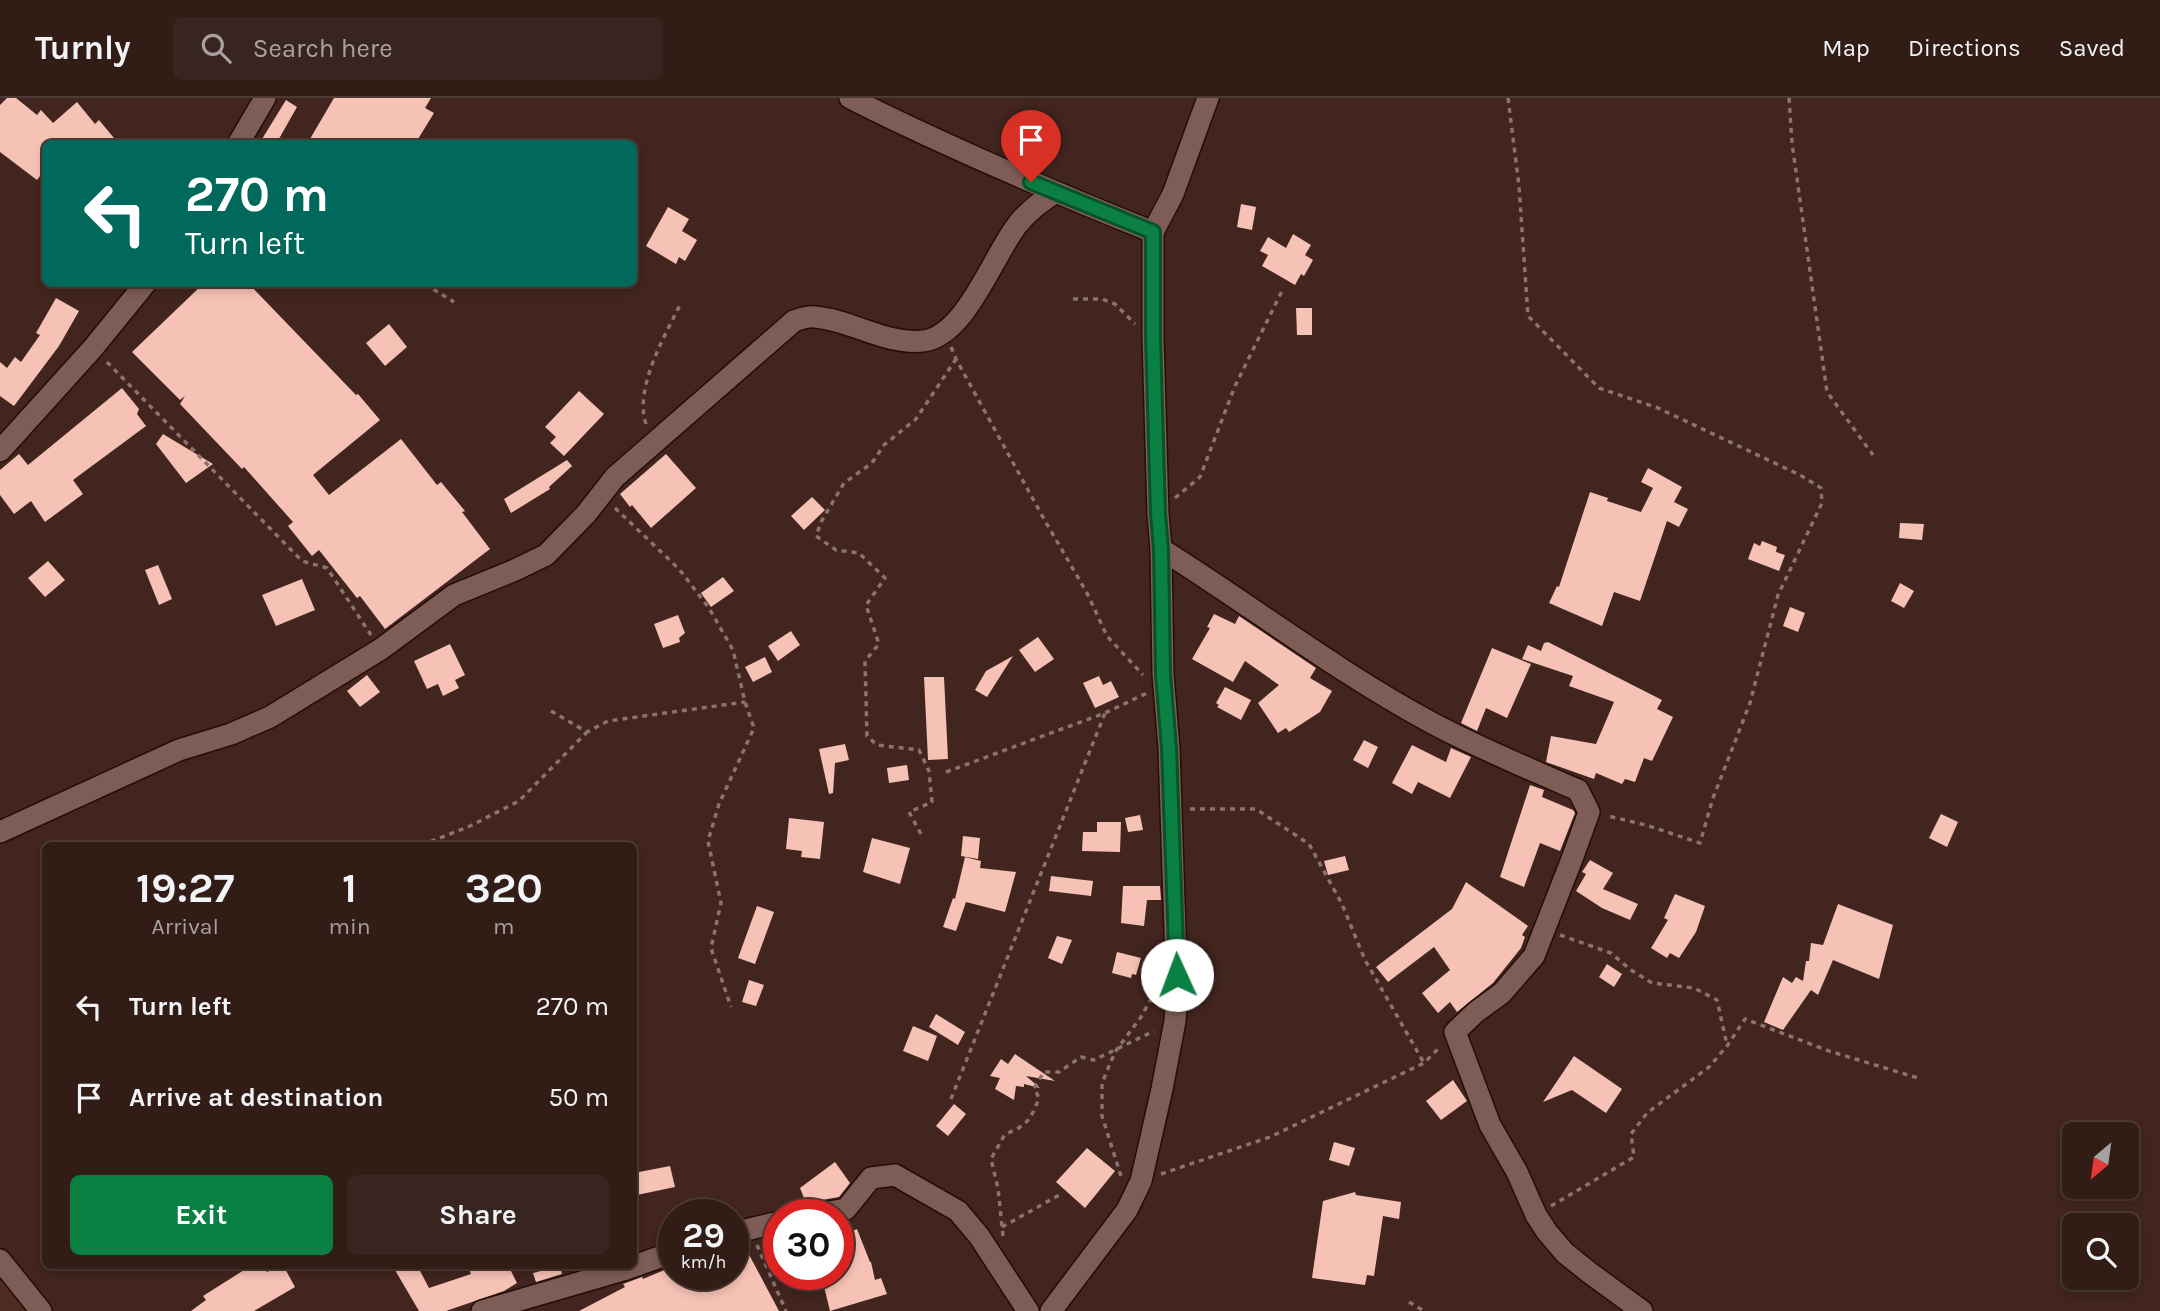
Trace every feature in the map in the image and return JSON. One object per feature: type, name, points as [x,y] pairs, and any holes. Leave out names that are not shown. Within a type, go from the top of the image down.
[{"type":"street","points":[[240,140],[265,98]]},
{"type":"street","points":[[850,98],[910,128],[1054,192],[1153,232]]},
{"type":"street","points":[[1051,1311],[1127,1210],[1141,1181],[1175,1021],[1177,993],[1169,748],[1159,682],[1161,549],[1153,337],[1153,232],[1173,194],[1208,98]]},
{"type":"street","points":[[0,832],[179,750],[231,734],[270,718],[381,649],[454,595],[546,555],[573,529],[615,477],[794,321],[812,316],[902,341],[926,341],[946,332],[960,318],[1018,224],[1035,206],[1054,192]]},
{"type":"street","points":[[0,451],[93,348],[143,287]]},
{"type":"street","points":[[1161,549],[1205,576],[1308,648],[1432,723],[1578,790],[1589,811],[1534,956],[1502,993],[1455,1032],[1490,1125],[1547,1232],[1565,1253],[1642,1311]]},
{"type":"street","points":[[854,1199],[871,1178],[895,1175],[958,1211],[986,1246],[1028,1311]]},
{"type":"street","points":[[637,1265],[658,1258]]},
{"type":"street","points":[[0,1260],[41,1311]]},
{"type":"street","points":[[482,1311],[625,1269]]},
{"type":"path","points":[[1508,98],[1519,186],[1528,316],[1599,388],[1658,408],[1800,475],[1821,488],[1822,503],[1778,595],[1751,703],[1713,798],[1700,843],[1646,825],[1589,811]]},
{"type":"path","points":[[1789,98],[1791,143],[1827,392],[1873,455]]},
{"type":"path","points":[[430,287],[454,302]]},
{"type":"path","points":[[1158,514],[1200,477],[1235,386],[1282,291]]},
{"type":"path","points":[[1073,299],[1102,299],[1115,304],[1131,321],[1153,337]]},
{"type":"path","points":[[652,446],[641,411],[653,357],[680,305]]},
{"type":"path","points":[[946,332],[956,359],[1087,593],[1107,636],[1159,682],[1105,713],[946,772]]},
{"type":"path","points":[[93,348],[302,561],[327,568],[381,649]]},
{"type":"path","points":[[921,834],[909,812],[932,802],[929,771],[919,750],[877,746],[867,736],[865,661],[879,644],[866,606],[885,578],[859,553],[836,550],[816,536],[821,522],[845,483],[872,463],[884,445],[916,419],[956,359]]},
{"type":"path","points":[[601,495],[679,569],[709,608],[733,650],[754,728],[719,804],[708,841],[721,903],[710,948],[731,1007]]},
{"type":"path","points":[[427,842],[468,827],[519,801],[587,732],[608,721],[745,702]]},
{"type":"path","points":[[551,711],[587,732]]},
{"type":"path","points":[[951,1099],[1105,713]]},
{"type":"path","points":[[1170,810],[1256,809],[1309,845],[1342,904],[1365,960],[1424,1063]]},
{"type":"path","points":[[1545,930],[1611,953],[1630,970],[1652,983],[1694,988],[1717,1000],[1727,1046]]},
{"type":"path","points":[[1127,1210],[1121,1174],[1102,1116],[1102,1083],[1115,1052],[1141,1017],[1159,984]]},
{"type":"path","points":[[1536,1215],[1634,1157],[1631,1134],[1647,1113],[1709,1067],[1745,1019],[1829,1051],[1918,1078]]},
{"type":"path","points":[[1004,1243],[992,1159],[1005,1135],[1017,1130],[1032,1118],[1039,1098],[1034,1088],[1044,1072],[1059,1072],[1081,1057],[1094,1060],[1175,1021]]},
{"type":"path","points":[[1141,1181],[1270,1137],[1424,1063],[1455,1032]]},
{"type":"path","points":[[1001,1227],[1061,1194]]},
{"type":"path","points":[[749,1233],[753,1234],[786,1311]]},
{"type":"path","points":[[1409,1302],[1424,1311]]},
{"type":"shaded area","points":[[0,1278],[28,1311],[0,1311]]},
{"type":"building","points":[[7,98],[16,98],[37,115],[41,110],[53,123],[77,102],[95,124],[99,120],[116,140],[42,140],[42,173],[37,180],[0,152],[0,105]]},
{"type":"building","points":[[334,98],[431,98],[425,108],[434,113],[417,140],[309,140]]},
{"type":"building","points":[[286,100],[297,107],[278,140],[261,140]]},
{"type":"building","points":[[1241,204],[1256,207],[1252,230],[1237,227]]},
{"type":"building","points":[[668,207],[689,219],[682,231],[697,240],[685,261],[679,257],[676,264],[646,246]]},
{"type":"building","points":[[1293,234],[1311,245],[1305,255],[1313,260],[1295,285],[1262,266],[1268,255],[1260,251],[1268,237],[1286,248]]},
{"type":"building","points":[[200,287],[252,287],[356,395],[358,394],[380,420],[313,475],[329,495],[401,439],[437,485],[441,482],[465,511],[462,512],[490,549],[385,629],[319,550],[312,556],[288,526],[293,522],[244,467],[242,469],[180,404],[185,396],[180,400],[132,352]]},
{"type":"building","points":[[56,298],[79,311],[59,346],[14,406],[0,396],[0,362],[7,368],[15,357],[21,362],[40,335],[36,333]]},
{"type":"building","points":[[1296,308],[1312,308],[1312,335],[1297,335]]},
{"type":"building","points":[[389,324],[407,347],[385,366],[366,343]]},
{"type":"building","points":[[122,388],[139,409],[137,414],[146,426],[73,480],[83,494],[45,522],[31,501],[14,514],[0,495],[0,470],[19,454],[28,465]]},
{"type":"building","points":[[579,391],[604,414],[564,456],[550,443],[556,437],[545,427]]},
{"type":"building","points":[[163,434],[213,464],[186,483],[156,444]]},
{"type":"building","points":[[666,454],[696,488],[651,528],[620,494]]},
{"type":"building","points":[[567,460],[572,466],[549,487],[550,489],[511,513],[504,499]]},
{"type":"building","points":[[1648,468],[1682,487],[1674,502],[1688,509],[1679,527],[1667,521],[1640,601],[1614,592],[1602,626],[1549,603],[1557,586],[1559,587],[1590,492],[1608,498],[1607,501],[1641,512],[1653,488],[1641,482]]},
{"type":"building","points":[[812,497],[825,510],[804,530],[791,516]]},
{"type":"building","points":[[1900,523],[1924,524],[1922,540],[1899,538]]},
{"type":"building","points":[[1762,541],[1777,547],[1776,552],[1785,555],[1779,571],[1748,559],[1754,543],[1760,546]]},
{"type":"building","points":[[48,561],[65,580],[45,597],[28,578]]},
{"type":"building","points":[[158,565],[172,599],[159,605],[145,570]]},
{"type":"building","points":[[723,577],[734,591],[711,607],[701,593]]},
{"type":"building","points":[[302,579],[315,610],[276,626],[262,595]]},
{"type":"building","points":[[1900,583],[1914,591],[1904,608],[1891,601]]},
{"type":"building","points":[[1790,607],[1805,613],[1798,632],[1783,626]]},
{"type":"building","points":[[1214,614],[1235,624],[1239,616],[1316,668],[1310,678],[1332,691],[1320,712],[1289,732],[1286,728],[1278,733],[1258,703],[1279,685],[1245,661],[1233,682],[1192,659],[1210,628],[1207,627]]},
{"type":"building","points":[[678,615],[685,633],[679,638],[680,642],[663,648],[654,624]]},
{"type":"building","points":[[791,631],[800,645],[778,661],[768,646]]},
{"type":"building","points":[[1038,637],[1054,659],[1035,672],[1019,650]]},
{"type":"building","points":[[1548,642],[1662,700],[1657,709],[1673,717],[1652,761],[1644,758],[1635,782],[1625,779],[1622,784],[1596,773],[1594,779],[1546,762],[1551,736],[1596,744],[1614,702],[1569,686],[1573,676],[1522,659],[1528,645],[1541,651],[1544,643]]},
{"type":"building","points":[[450,644],[465,675],[455,680],[459,688],[443,696],[438,684],[427,689],[414,661]]},
{"type":"building","points":[[1492,648],[1531,664],[1507,718],[1486,708],[1477,731],[1461,723]]},
{"type":"building","points":[[1013,656],[987,697],[975,690],[986,671]]},
{"type":"building","points":[[765,657],[772,672],[753,682],[745,667]]},
{"type":"building","points":[[367,675],[380,692],[360,707],[347,691]]},
{"type":"building","points":[[1099,676],[1103,685],[1111,681],[1119,697],[1095,708],[1083,683]]},
{"type":"building","points":[[924,677],[944,677],[948,759],[928,760]]},
{"type":"building","points":[[1225,687],[1251,700],[1241,720],[1217,707],[1219,705],[1216,703]]},
{"type":"building","points":[[1364,740],[1378,747],[1368,768],[1353,760]]},
{"type":"building","points":[[845,744],[849,760],[835,763],[833,793],[829,794],[819,749]]},
{"type":"building","points":[[1412,745],[1446,762],[1451,748],[1471,757],[1450,798],[1418,782],[1412,794],[1392,783]]},
{"type":"building","points":[[907,765],[909,780],[889,783],[887,768]]},
{"type":"building","points":[[1530,785],[1544,790],[1542,797],[1575,813],[1560,851],[1540,843],[1524,887],[1500,877]]},
{"type":"building","points":[[1941,814],[1958,822],[1947,847],[1929,838]]},
{"type":"building","points":[[1140,815],[1143,830],[1128,832],[1125,818]]},
{"type":"building","points":[[789,818],[824,822],[820,859],[801,857],[802,851],[786,849]]},
{"type":"building","points":[[1097,822],[1121,822],[1120,852],[1082,851],[1083,832],[1097,832]]},
{"type":"building","points":[[963,836],[980,838],[978,859],[961,856]]},
{"type":"building","points":[[872,838],[910,848],[900,884],[863,872]]},
{"type":"building","points":[[1345,856],[1349,870],[1328,875],[1324,861]]},
{"type":"building","points":[[965,857],[981,861],[980,868],[1016,872],[1005,912],[966,902],[956,931],[943,927],[953,898],[955,899]]},
{"type":"building","points":[[1590,860],[1613,873],[1603,889],[1638,904],[1630,920],[1602,908],[1576,891],[1586,874],[1582,872]]},
{"type":"building","points":[[1051,876],[1093,881],[1091,896],[1049,891]]},
{"type":"building","points":[[1466,882],[1528,926],[1522,935],[1525,937],[1521,948],[1493,983],[1457,1012],[1450,1002],[1438,1013],[1422,993],[1450,970],[1434,947],[1388,982],[1376,967],[1452,909]]},
{"type":"building","points":[[1123,886],[1160,886],[1161,900],[1147,900],[1144,926],[1121,923]]},
{"type":"building","points":[[1675,894],[1705,906],[1696,932],[1679,958],[1670,953],[1667,958],[1651,948],[1668,920],[1664,918]]},
{"type":"building","points":[[1838,904],[1893,925],[1879,979],[1833,960],[1818,995],[1811,990],[1783,1030],[1764,1022],[1783,977],[1792,983],[1796,977],[1803,981],[1811,943],[1823,945]]},
{"type":"building","points":[[757,906],[774,912],[755,964],[738,958]]},
{"type":"building","points":[[1057,936],[1072,940],[1062,964],[1048,958]]},
{"type":"building","points":[[1117,952],[1141,958],[1136,975],[1132,974],[1131,978],[1112,973]]},
{"type":"building","points":[[1607,964],[1622,974],[1614,987],[1599,977]]},
{"type":"building","points":[[749,980],[764,985],[756,1006],[742,1002]]},
{"type":"building","points":[[936,1014],[965,1032],[958,1045],[929,1027]]},
{"type":"building","points":[[913,1026],[937,1036],[928,1061],[903,1051]]},
{"type":"building","points":[[1015,1054],[1055,1081],[1026,1076],[1040,1088],[1024,1084],[1024,1087],[1016,1086],[1014,1100],[995,1089],[1000,1078],[990,1076],[1001,1059],[1008,1064]]},
{"type":"building","points":[[1574,1056],[1622,1089],[1606,1113],[1572,1090],[1543,1102]]},
{"type":"building","points":[[1453,1080],[1467,1101],[1441,1120],[1426,1101]]},
{"type":"building","points":[[954,1104],[966,1114],[948,1136],[936,1126]]},
{"type":"building","points":[[1334,1142],[1355,1148],[1349,1166],[1329,1160]]},
{"type":"building","points":[[1087,1148],[1115,1171],[1085,1208],[1056,1182]]},
{"type":"building","points":[[835,1162],[850,1183],[839,1197],[828,1199],[804,1199],[800,1188]]},
{"type":"building","points":[[670,1166],[675,1187],[637,1195],[637,1172]]},
{"type":"building","points":[[1355,1192],[1356,1195],[1401,1202],[1399,1219],[1383,1216],[1374,1276],[1367,1275],[1365,1285],[1312,1278],[1323,1201]]},
{"type":"building","points":[[857,1229],[871,1262],[875,1280],[881,1278],[887,1294],[830,1311],[825,1290],[854,1290],[854,1230]]},
{"type":"building","points":[[749,1255],[763,1281],[763,1290],[768,1290],[779,1311],[579,1311],[625,1287],[623,1284],[642,1277],[643,1279],[658,1273],[658,1290],[749,1290]]},
{"type":"building","points":[[246,1269],[265,1269],[267,1272],[285,1269],[295,1287],[254,1311],[191,1311],[206,1300],[203,1296]]},
{"type":"building","points":[[394,1269],[419,1269],[429,1288],[471,1274],[469,1269],[510,1269],[517,1283],[504,1291],[446,1311],[419,1311]]},
{"type":"building","points":[[561,1269],[562,1274],[536,1282],[533,1273]]},
{"type":"route","points":[[1031,182],[1153,232],[1153,337],[1161,613],[1177,975]]}]
